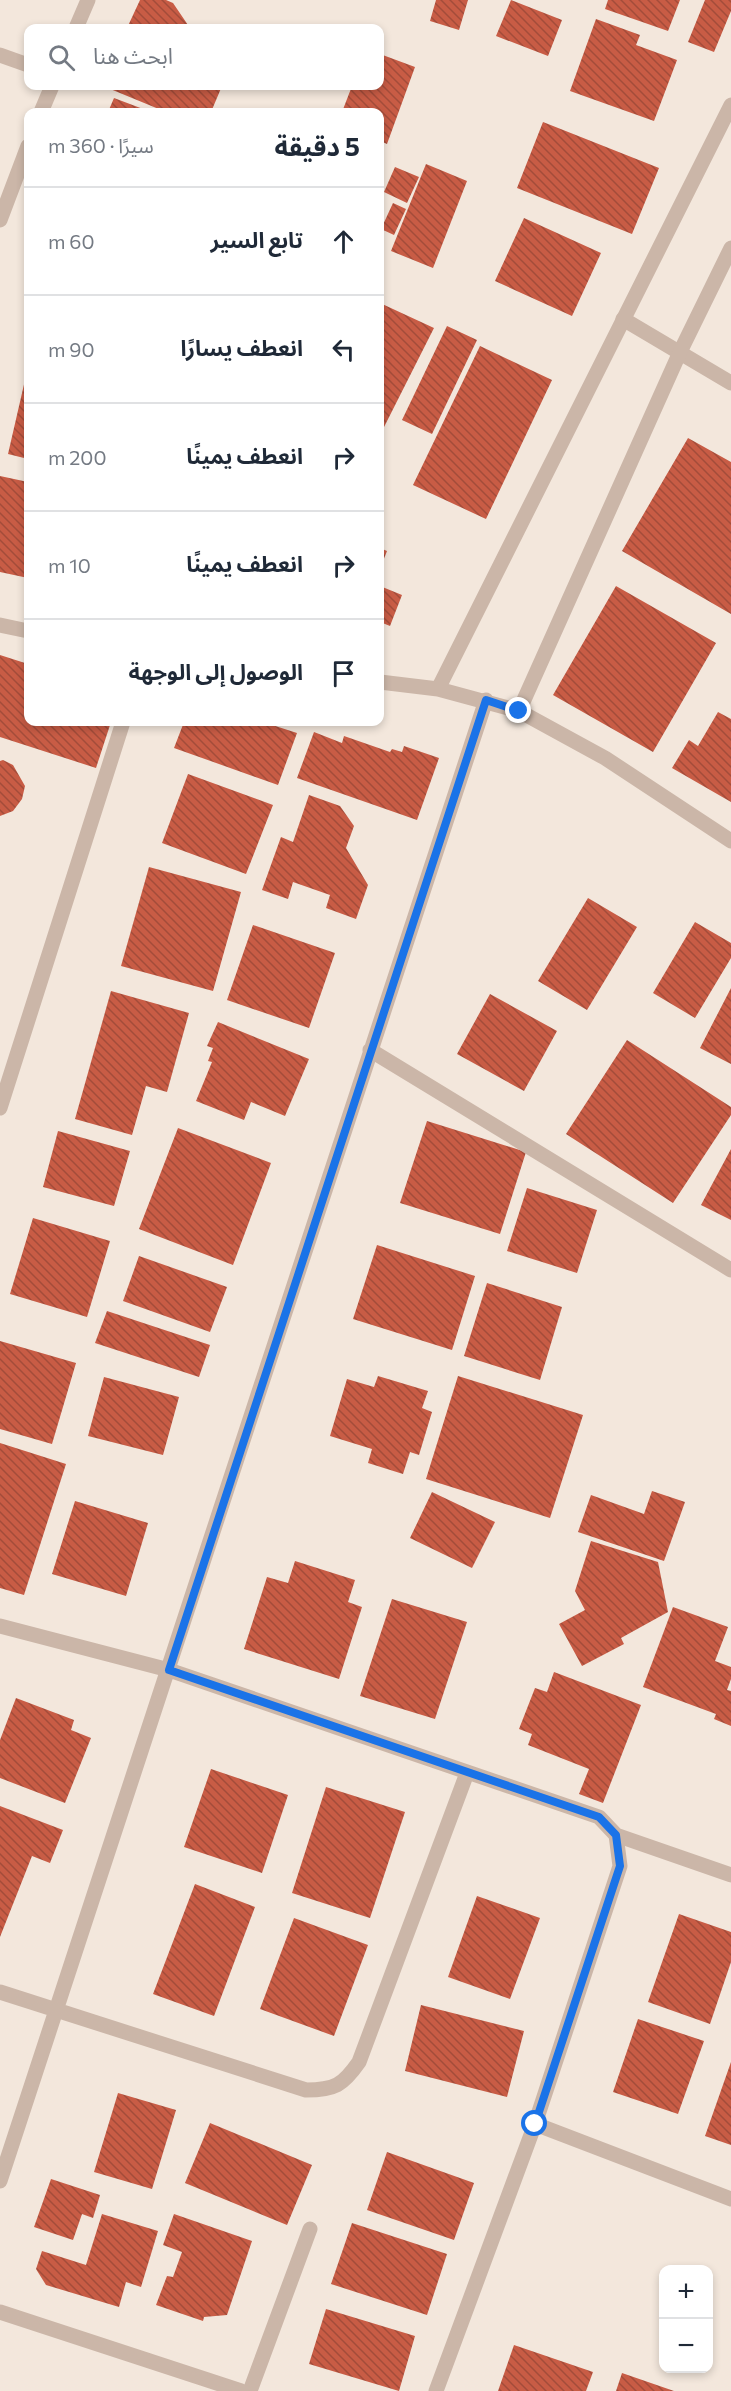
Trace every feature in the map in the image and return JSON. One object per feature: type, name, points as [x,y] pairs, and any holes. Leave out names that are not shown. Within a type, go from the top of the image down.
[{"type":"street","points":[[78,24],[88,0]]},
{"type":"street","points":[[0,55],[24,64]]},
{"type":"street","points":[[43,108],[50,90]]},
{"type":"street","points":[[438,689],[731,105]]},
{"type":"street","points":[[0,220],[24,157]]},
{"type":"street","points":[[519,711],[680,352],[731,248]]},
{"type":"street","points":[[623,319],[731,383]]},
{"type":"street","points":[[0,625],[24,630]]},
{"type":"street","points":[[384,682],[438,689],[486,700],[519,711],[605,758],[731,841]]},
{"type":"street","points":[[0,2181],[486,700]]},
{"type":"street","points":[[0,1108],[122,726]]},
{"type":"street","points":[[370,1050],[731,1270]]},
{"type":"street","points":[[0,1626],[169,1670],[599,1817],[616,1835],[731,1875]]},
{"type":"street","points":[[0,1992],[306,2090],[327,2090],[346,2080],[359,2062],[467,1773]]},
{"type":"street","points":[[436,2391],[535,2124],[620,1866],[616,1835]]},
{"type":"street","points":[[535,2124],[731,2199]]},
{"type":"street","points":[[250,2391],[310,2229]]},
{"type":"street","points":[[0,2312],[241,2391]]},
{"type":"building","points":[[140,0],[166,0],[173,3],[187,24],[129,24]]},
{"type":"building","points":[[436,0],[468,0],[459,30],[430,21]]},
{"type":"building","points":[[511,0],[562,20],[548,56],[496,36]]},
{"type":"building","points":[[608,0],[680,0],[668,31],[605,9]]},
{"type":"building","points":[[705,0],[731,0],[731,11],[714,52],[688,42]]},
{"type":"building","points":[[596,19],[640,35],[636,45],[677,60],[654,121],[570,91]]},
{"type":"building","points":[[384,55],[415,67],[387,144],[384,143],[384,108],[344,108],[350,90],[384,90]]},
{"type":"building","points":[[113,90],[220,90],[213,108],[156,108]]},
{"type":"building","points":[[114,98],[140,108],[110,108]]},
{"type":"building","points":[[543,122],[659,168],[632,234],[517,188]]},
{"type":"building","points":[[426,164],[467,181],[433,268],[391,251]]},
{"type":"building","points":[[395,167],[419,177],[407,203],[384,192]]},
{"type":"building","points":[[393,203],[406,209],[394,235],[384,230],[384,222]]},
{"type":"building","points":[[524,218],[601,253],[572,316],[495,281]]},
{"type":"building","points":[[384,305],[434,328],[384,427]]},
{"type":"building","points":[[447,326],[477,340],[432,434],[402,420]]},
{"type":"building","points":[[480,346],[552,380],[486,519],[413,485]]},
{"type":"building","points":[[24,384],[24,458],[8,454]]},
{"type":"building","points":[[688,438],[731,462],[731,614],[622,551]]},
{"type":"building","points":[[0,476],[24,481],[24,577],[0,572]]},
{"type":"building","points":[[616,586],[716,643],[653,752],[553,695]]},
{"type":"building","points":[[384,588],[402,595],[390,626],[384,624]]},
{"type":"building","points":[[0,655],[24,663],[24,726],[110,726],[96,768],[0,737]]},
{"type":"building","points":[[718,712],[731,719],[731,802],[672,768],[689,740],[698,746]]},
{"type":"building","points":[[182,726],[275,726],[297,733],[278,785],[174,748]]},
{"type":"building","points":[[314,732],[342,743],[344,736],[390,752],[392,749],[402,752],[404,746],[439,758],[417,820],[297,778]]},
{"type":"building","points":[[3,760],[13,765],[25,786],[22,799],[13,811],[0,816],[0,761]]},
{"type":"building","points":[[188,774],[273,805],[246,874],[162,843]]},
{"type":"building","points":[[309,795],[340,806],[354,826],[346,848],[368,885],[356,919],[326,908],[330,895],[293,882],[288,899],[262,890],[281,837],[293,842]]},
{"type":"building","points":[[149,867],[241,892],[213,991],[121,966]]},
{"type":"building","points":[[588,898],[637,927],[587,1010],[538,981]]},
{"type":"building","points":[[695,922],[731,943],[731,958],[695,1018],[653,993]]},
{"type":"building","points":[[253,925],[335,953],[309,1028],[227,1000]]},
{"type":"building","points":[[731,988],[731,1064],[700,1048]]},
{"type":"building","points":[[111,991],[189,1013],[167,1092],[146,1086],[132,1135],[75,1119]]},
{"type":"building","points":[[490,994],[557,1031],[524,1091],[457,1054]]},
{"type":"building","points":[[218,1022],[309,1059],[285,1116],[251,1102],[244,1120],[196,1101],[212,1062],[208,1061],[213,1048],[207,1046]]},
{"type":"building","points":[[627,1040],[731,1107],[731,1115],[673,1203],[566,1134]]},
{"type":"building","points":[[427,1121],[526,1152],[500,1234],[400,1203]]},
{"type":"building","points":[[178,1128],[271,1163],[233,1265],[139,1229]]},
{"type":"building","points":[[58,1131],[130,1151],[114,1206],[43,1187]]},
{"type":"building","points":[[731,1149],[731,1220],[701,1205]]},
{"type":"building","points":[[527,1188],[597,1210],[577,1273],[507,1251]]},
{"type":"building","points":[[33,1218],[110,1241],[87,1317],[10,1294]]},
{"type":"building","points":[[377,1245],[475,1276],[452,1350],[353,1319]]},
{"type":"building","points":[[139,1256],[227,1287],[210,1332],[123,1301]]},
{"type":"building","points":[[487,1283],[562,1307],[540,1380],[464,1356]]},
{"type":"building","points":[[107,1311],[210,1345],[199,1377],[95,1343]]},
{"type":"building","points":[[0,1341],[76,1363],[52,1444],[0,1429]]},
{"type":"building","points":[[378,1376],[428,1391],[422,1408],[432,1412],[419,1455],[410,1452],[403,1474],[368,1463],[372,1449],[330,1436],[347,1379],[374,1387]]},
{"type":"building","points":[[458,1376],[583,1415],[550,1518],[426,1479]]},
{"type":"building","points":[[104,1377],[179,1397],[163,1455],[88,1436]]},
{"type":"building","points":[[0,1443],[66,1464],[24,1595],[0,1588]]},
{"type":"building","points":[[652,1491],[685,1502],[664,1561],[578,1532],[591,1495],[644,1514]]},
{"type":"building","points":[[432,1492],[495,1522],[472,1568],[410,1538]]},
{"type":"building","points":[[75,1501],[148,1523],[126,1596],[52,1574]]},
{"type":"building","points":[[591,1541],[658,1562],[668,1612],[621,1638],[624,1644],[582,1666],[559,1624],[585,1610],[575,1591]]},
{"type":"building","points":[[295,1561],[355,1580],[348,1602],[362,1607],[339,1679],[244,1649],[267,1577],[288,1583]]},
{"type":"building","points":[[392,1599],[467,1622],[435,1719],[360,1696]]},
{"type":"building","points":[[673,1607],[728,1627],[715,1661],[731,1667],[731,1679],[727,1690],[731,1691],[731,1726],[714,1719],[716,1714],[643,1687]]},
{"type":"building","points":[[554,1672],[641,1705],[603,1803],[579,1794],[589,1769],[528,1745],[532,1734],[519,1729],[535,1688],[547,1692]]},
{"type":"building","points":[[16,1698],[74,1720],[71,1730],[91,1738],[65,1803],[0,1778],[0,1740]]},
{"type":"building","points":[[211,1769],[288,1795],[262,1873],[184,1847]]},
{"type":"building","points":[[326,1787],[405,1812],[370,1918],[292,1893]]},
{"type":"building","points":[[0,1806],[63,1830],[50,1863],[32,1856],[0,1937]]},
{"type":"building","points":[[195,1884],[255,1907],[214,2016],[153,1994]]},
{"type":"building","points":[[477,1896],[540,1918],[510,1999],[448,1977]]},
{"type":"building","points":[[679,1914],[731,1932],[731,1962],[710,2024],[648,2002]]},
{"type":"building","points":[[294,1918],[368,1945],[334,2036],[260,2009]]},
{"type":"building","points":[[421,2005],[524,2031],[507,2097],[405,2071]]},
{"type":"building","points":[[638,2019],[704,2041],[678,2114],[613,2092]]},
{"type":"building","points":[[731,2062],[731,2145],[705,2136]]},
{"type":"building","points":[[118,2093],[176,2110],[152,2189],[94,2172]]},
{"type":"building","points":[[210,2123],[312,2165],[287,2225],[185,2183]]},
{"type":"building","points":[[387,2152],[474,2183],[454,2240],[367,2210]]},
{"type":"building","points":[[51,2179],[100,2195],[93,2218],[82,2214],[73,2240],[34,2227]]},
{"type":"building","points":[[102,2214],[158,2231],[141,2287],[126,2282],[119,2307],[46,2285],[36,2269],[42,2251],[86,2265]]},
{"type":"building","points":[[174,2214],[252,2241],[227,2315],[204,2317],[203,2321],[156,2305],[167,2276],[173,2277],[182,2252],[163,2245]]},
{"type":"building","points":[[352,2223],[447,2254],[427,2315],[331,2284]]},
{"type":"building","points":[[326,2309],[415,2336],[399,2391],[309,2364]]},
{"type":"building","points":[[514,2345],[593,2372],[586,2391],[498,2391]]},
{"type":"building","points":[[622,2373],[674,2391],[616,2391]]},
{"type":"route","points":[[519,711],[486,700],[169,1670],[599,1817],[616,1835],[620,1866],[535,2124]]}]
